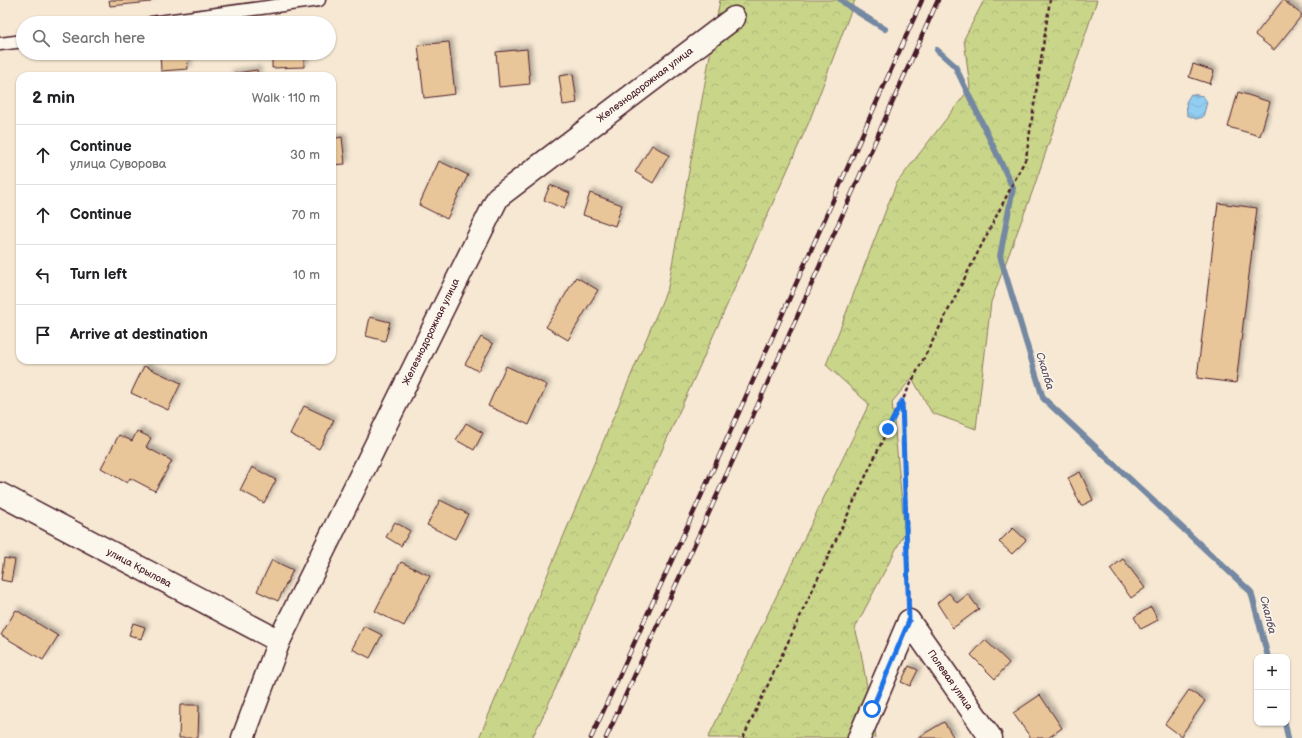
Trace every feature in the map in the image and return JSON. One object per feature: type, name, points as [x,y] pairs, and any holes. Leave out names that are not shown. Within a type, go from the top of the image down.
[{"type":"street","name":"Железнодорожная улица","points":[[243,738],[279,641],[498,198],[734,18]]},
{"type":"street","name":"улица Крылова","points":[[0,494],[279,641]]},
{"type":"street","points":[[859,738],[909,621]]},
{"type":"street","name":"Полевая улица","points":[[909,621],[991,738]]},
{"type":"lane","points":[[202,16],[318,0]]},
{"type":"lane","points":[[0,44],[16,42]]},
{"type":"path","points":[[743,738],[902,401],[1026,158],[1050,0]]},
{"type":"path","points":[[902,401],[909,621]]},
{"type":"green space","points":[[720,0],[855,0],[809,122],[532,738],[479,738],[668,287]]},
{"type":"green space","points":[[984,0],[1097,0],[1033,190],[991,302],[976,429],[932,413],[912,378],[892,402],[905,532],[855,628],[860,647],[876,738],[708,738],[869,404],[826,365],[896,184],[970,88],[964,39]]},
{"type":"water","points":[[1191,94],[1203,96],[1207,102],[1203,117],[1196,119],[1187,115],[1186,102]]},
{"type":"building","points":[[109,0],[150,0],[151,2],[110,6]]},
{"type":"building","points":[[1283,0],[1302,15],[1274,50],[1255,35]]},
{"type":"building","points":[[449,42],[455,94],[424,98],[418,45]]},
{"type":"building","points":[[527,49],[530,84],[499,87],[496,52]]},
{"type":"building","points":[[160,60],[187,60],[188,69],[161,71]]},
{"type":"building","points":[[272,60],[304,60],[304,67],[272,68]]},
{"type":"building","points":[[1193,64],[1214,71],[1210,84],[1189,77]]},
{"type":"building","points":[[257,70],[257,72],[243,72]]},
{"type":"building","points":[[573,74],[577,103],[563,105],[559,76]]},
{"type":"building","points":[[1238,92],[1270,102],[1260,136],[1228,127]]},
{"type":"building","points":[[342,137],[345,164],[336,165],[336,138]]},
{"type":"building","points":[[652,145],[669,155],[653,183],[635,172]]},
{"type":"building","points":[[439,161],[468,175],[447,219],[419,205]]},
{"type":"building","points":[[550,185],[570,193],[564,209],[544,200]]},
{"type":"building","points":[[590,193],[622,205],[615,226],[583,215]]},
{"type":"building","points":[[1218,203],[1257,208],[1236,383],[1197,378]]},
{"type":"building","points":[[576,277],[598,290],[568,340],[546,327]]},
{"type":"building","points":[[370,317],[390,322],[385,341],[366,336]]},
{"type":"building","points":[[481,337],[493,344],[478,371],[465,364]]},
{"type":"building","points":[[144,366],[181,383],[168,410],[131,393]]},
{"type":"building","points":[[506,366],[547,385],[529,425],[488,406]]},
{"type":"building","points":[[304,406],[334,420],[319,449],[290,434]]},
{"type":"building","points":[[466,423],[483,433],[474,450],[456,440]]},
{"type":"building","points":[[137,431],[151,438],[146,447],[172,461],[155,491],[130,478],[127,483],[101,468],[119,435],[132,441]]},
{"type":"building","points":[[252,467],[276,480],[264,503],[240,490]]},
{"type":"building","points":[[1080,472],[1093,500],[1081,506],[1068,478]]},
{"type":"building","points":[[440,500],[468,514],[455,539],[427,525]]},
{"type":"building","points":[[395,522],[410,531],[401,546],[386,537]]},
{"type":"building","points":[[1013,528],[1026,540],[1012,554],[999,542]]},
{"type":"building","points":[[4,558],[15,560],[11,582],[1,580]]},
{"type":"building","points":[[1123,559],[1145,588],[1131,598],[1110,569]]},
{"type":"building","points":[[272,560],[293,570],[278,601],[257,591]]},
{"type":"building","points":[[401,562],[430,576],[404,626],[375,611]]},
{"type":"building","points":[[949,593],[957,603],[968,594],[979,609],[953,628],[937,603]]},
{"type":"building","points":[[1151,607],[1158,620],[1141,629],[1134,617]]},
{"type":"building","points":[[16,610],[58,636],[43,660],[1,635]]},
{"type":"building","points":[[133,623],[145,627],[141,639],[129,635]]},
{"type":"building","points":[[364,626],[382,635],[370,658],[352,649]]},
{"type":"building","points":[[985,640],[1009,663],[995,679],[971,655]]},
{"type":"building","points":[[909,666],[918,670],[910,686],[901,682]]},
{"type":"building","points":[[1189,690],[1205,701],[1181,736],[1165,724]]},
{"type":"building","points":[[1040,695],[1062,728],[1048,738],[1031,738],[1013,713]]},
{"type":"building","points":[[180,705],[199,705],[198,738],[179,738]]},
{"type":"building","points":[[944,722],[954,738],[917,738]]},
{"type":"waterway","name":"Скалба","points":[[841,0],[885,29]]},
{"type":"waterway","name":"Скалба","points":[[937,50],[955,66],[1013,188],[1000,256],[1043,398],[1251,592],[1267,654]]},
{"type":"waterway","name":"Скалба","points":[[1286,726],[1288,738]]},
{"type":"railway","points":[[591,738],[731,430],[922,0]]},
{"type":"railway","points":[[606,738],[744,436],[938,0]]},
{"type":"route","points":[[872,709],[909,621],[902,401],[888,429]]}]
